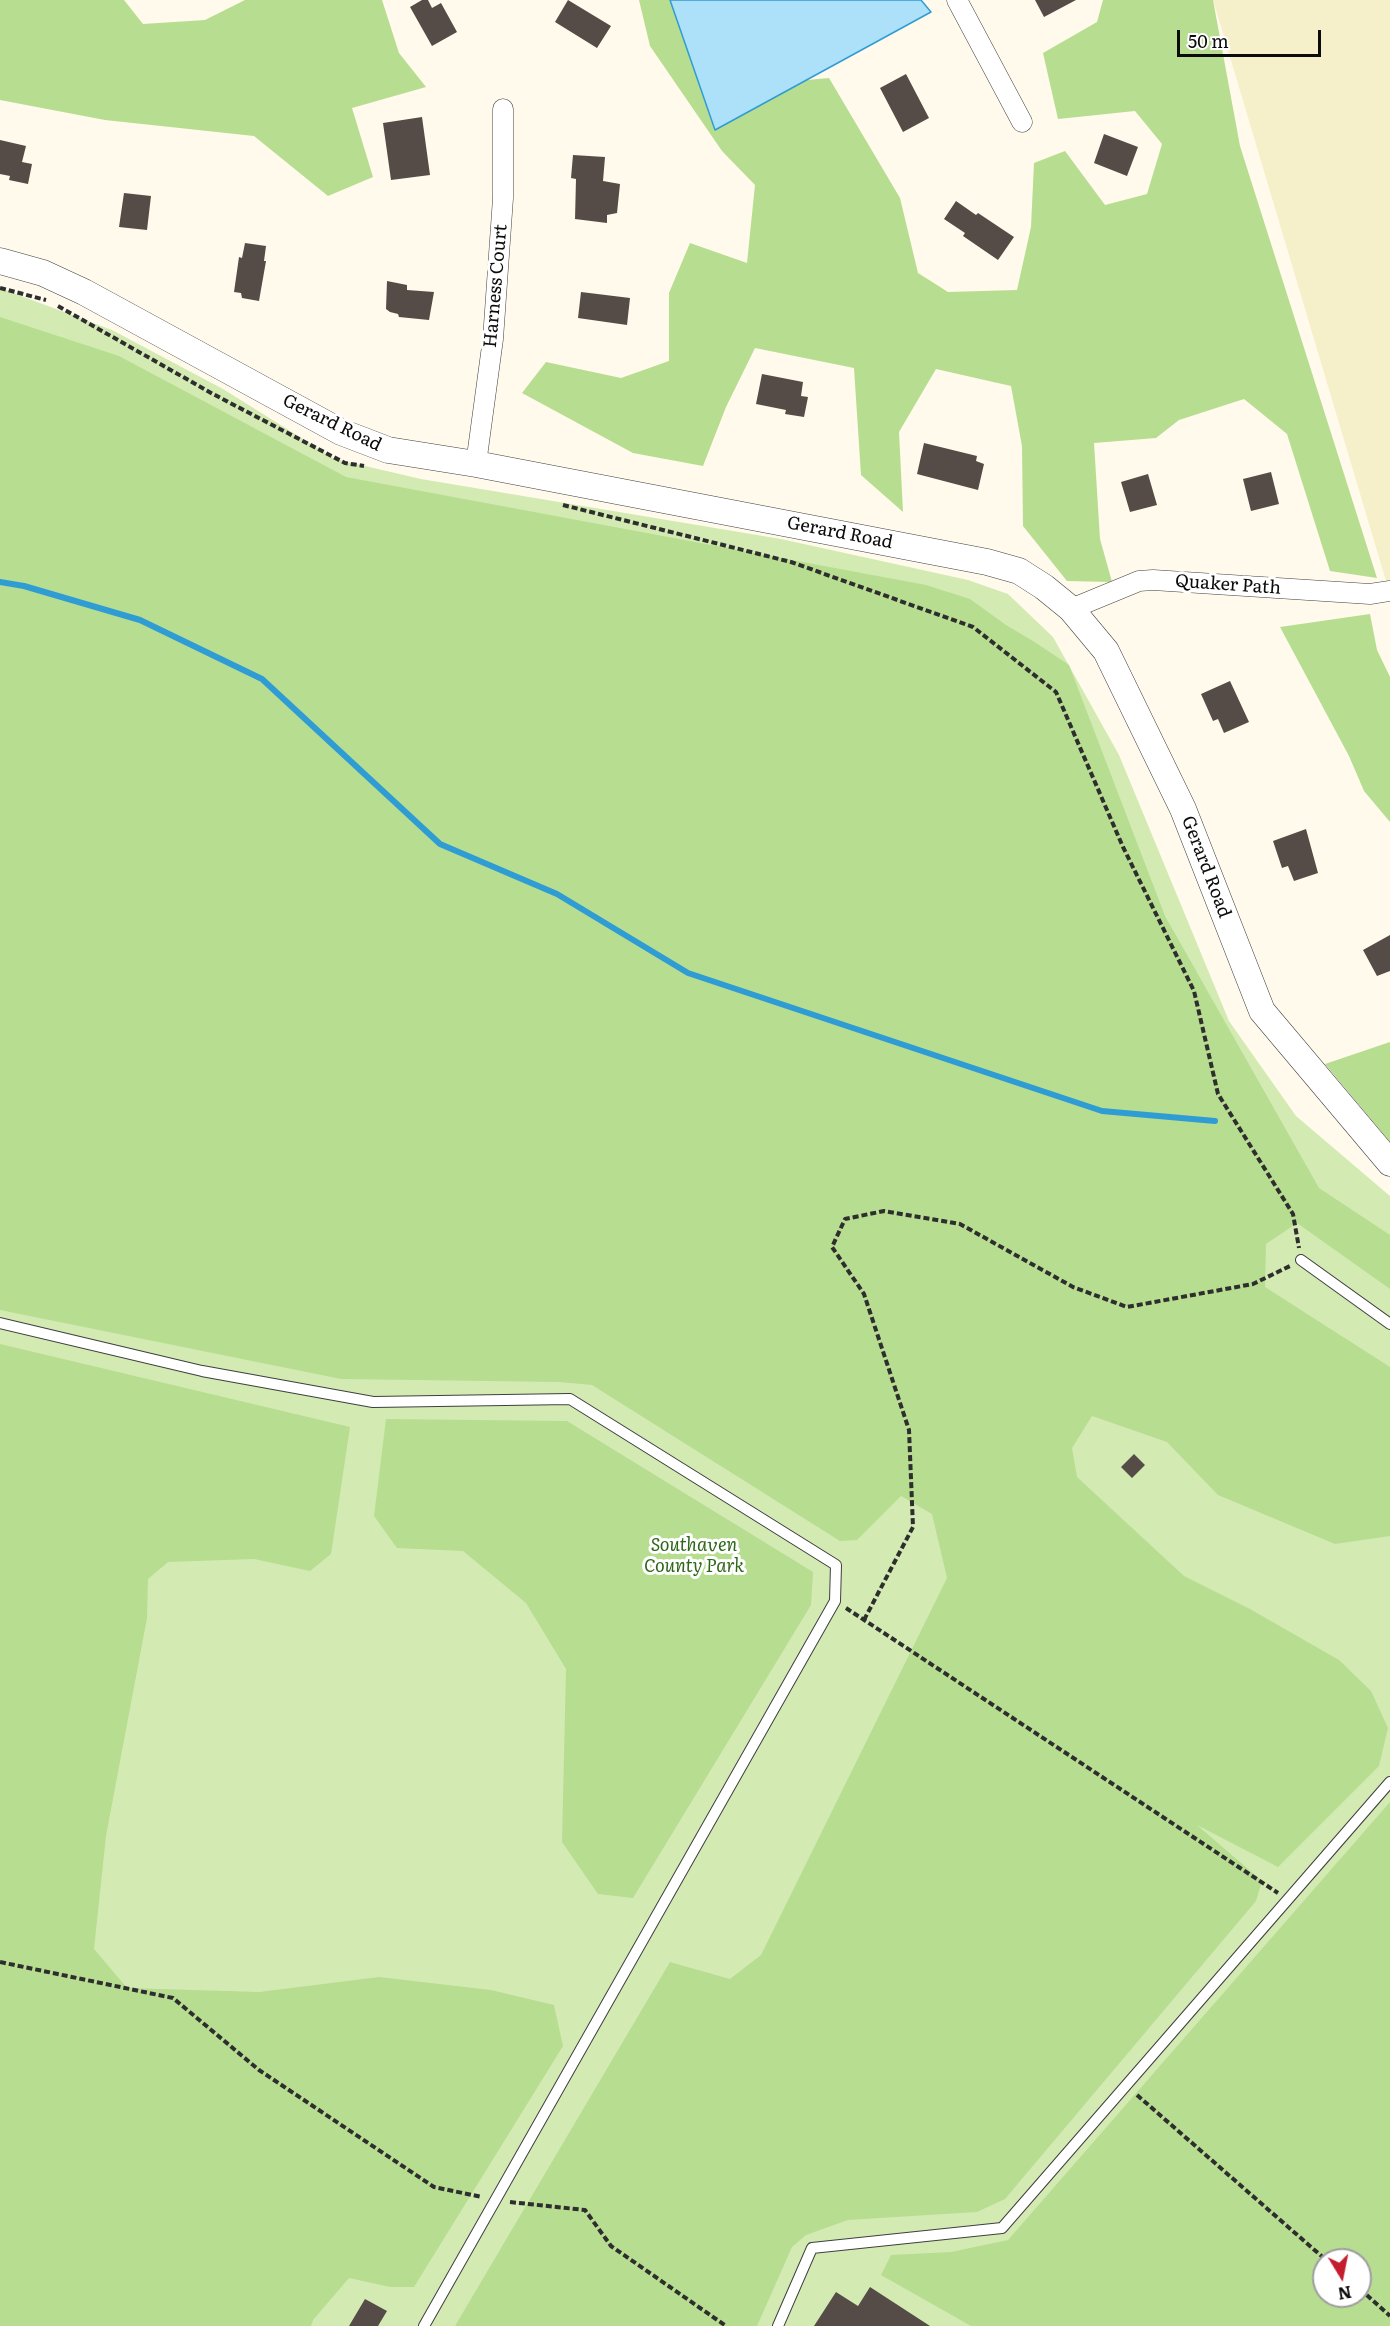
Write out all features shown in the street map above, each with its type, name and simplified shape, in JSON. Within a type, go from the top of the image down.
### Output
[{"type":"street","points":[[957,0],[1022,122]]},
{"type":"street","name":"Harness Court","points":[[476,464],[493,339],[503,198],[503,108]]},
{"type":"street","name":"Gerard Road","points":[[0,261],[43,273],[84,292],[362,442],[388,450],[476,464],[987,562],[1019,572],[1044,587],[1071,609],[1106,651],[1183,809],[1262,1011],[1390,1163]]},
{"type":"street","name":"Quaker Path","points":[[1071,609],[1139,581],[1153,580],[1370,594],[1390,591]]},
{"type":"lane","points":[[1301,1260],[1390,1324]]},
{"type":"lane","points":[[0,1323],[202,1371],[373,1402],[570,1399],[836,1565],[835,1601],[424,2326]]},
{"type":"lane","points":[[778,2326],[812,2248],[1002,2228],[1390,1782]]},
{"type":"path","points":[[0,288],[48,301],[213,394],[345,463],[368,467]]},
{"type":"path","points":[[551,502],[791,562],[973,627],[1056,692],[1123,847],[1194,991],[1218,1094],[1293,1214],[1301,1260],[1253,1284],[1127,1307],[1073,1287],[960,1224],[884,1211],[846,1219],[832,1247],[864,1294],[909,1430],[913,1527],[864,1620]]},
{"type":"path","points":[[835,1601],[1288,1899]]},
{"type":"path","points":[[0,1962],[173,1998],[260,2070],[434,2187],[496,2200],[585,2210],[611,2246],[726,2326]]},
{"type":"path","points":[[1126,2085],[1312,2248]]},
{"type":"path","points":[[1372,2300],[1390,2316]]},
{"type":"shaded area","points":[[1213,0],[1390,0],[1390,581],[1386,581]]},
{"type":"green space","points":[[0,0],[124,0],[143,24],[205,20],[245,0],[382,0],[399,53],[426,87],[352,108],[373,177],[328,196],[254,136],[105,120],[0,100]]},
{"type":"green space","points":[[639,0],[678,0],[786,82],[829,78],[900,198],[918,273],[948,292],[1017,290],[1031,227],[1034,163],[1065,151],[1105,205],[1147,194],[1162,144],[1135,111],[1058,119],[1043,53],[1097,22],[1103,0],[1213,0],[1240,146],[1377,578],[1330,571],[1287,434],[1244,399],[1179,420],[1156,438],[1094,443],[1100,539],[1112,582],[1067,581],[1023,526],[1022,446],[1011,386],[936,369],[899,432],[903,512],[861,475],[854,368],[755,348],[726,407],[703,466],[633,453],[522,393],[546,362],[621,378],[669,361],[669,293],[690,243],[747,263],[755,185],[722,151],[650,46]]},
{"type":"green space","name":"Southaven County Park","points":[[0,288],[112,330],[223,389],[335,459],[421,479],[781,539],[968,580],[1008,594],[1053,637],[1119,755],[1229,1021],[1296,1116],[1390,1196],[1390,2326],[0,2326]]},
{"type":"green space","name":"Southaven County Park","points":[[0,317],[119,356],[346,477],[926,585],[970,599],[1069,665],[1165,916],[1319,1188],[1390,1235],[1390,1289],[1297,1223],[1266,1244],[1265,1287],[1390,1367],[1390,1536],[1335,1544],[1218,1495],[1167,1442],[1092,1416],[1072,1448],[1077,1477],[1184,1576],[1250,1609],[1339,1660],[1371,1691],[1388,1728],[1379,1766],[1278,1867],[1197,1825],[1262,1881],[1256,1901],[1005,2199],[977,2212],[848,2220],[806,2235],[792,2247],[757,2326],[455,2326],[670,1962],[730,1979],[761,1955],[947,1578],[932,1514],[901,1496],[857,1540],[840,1541],[592,1385],[559,1382],[341,1379],[0,1310]]},
{"type":"green space","points":[[1370,614],[1377,650],[1390,677],[1390,822],[1364,791],[1349,756],[1280,627]]},
{"type":"green space","points":[[1390,1042],[1390,1142],[1325,1064]]},
{"type":"green space","points":[[0,1344],[350,1427],[331,1554],[310,1571],[254,1559],[168,1562],[148,1579],[147,1618],[106,1836],[94,1949],[127,1988],[259,1992],[379,1977],[491,1990],[554,2005],[563,2046],[414,2287],[390,2287],[349,2278],[313,2320],[311,2326],[0,2326]]},
{"type":"green space","points":[[386,1419],[567,1421],[813,1572],[811,1605],[633,1898],[598,1894],[562,1842],[566,1669],[526,1603],[463,1551],[397,1548],[374,1516]]},
{"type":"green space","points":[[1390,1802],[1390,2326],[971,2326],[881,2275],[891,2255],[951,2252],[1008,2240]]},
{"type":"water","points":[[670,0],[921,0],[931,12],[715,130]]},
{"type":"building","points":[[422,0],[428,0],[432,8],[441,3],[457,32],[432,46],[410,7]]},
{"type":"building","points":[[568,0],[611,26],[597,48],[555,22]]},
{"type":"building","points":[[1035,0],[1076,0],[1044,17]]},
{"type":"building","points":[[906,74],[929,118],[903,132],[880,88]]},
{"type":"building","points":[[422,117],[430,175],[391,180],[383,123]]},
{"type":"building","points":[[1104,134],[1138,147],[1127,176],[1094,163]]},
{"type":"building","points":[[0,140],[26,146],[22,162],[32,164],[28,184],[9,180],[10,176],[0,174]]},
{"type":"building","points":[[573,155],[605,157],[603,181],[620,184],[617,213],[607,215],[607,223],[575,219],[576,179],[571,178]]},
{"type":"building","points":[[124,193],[151,196],[147,230],[119,227]]},
{"type":"building","points":[[956,201],[1014,237],[998,260],[963,236],[965,233],[944,219]]},
{"type":"building","points":[[245,243],[266,246],[264,261],[266,261],[259,301],[242,298],[241,293],[234,292],[239,257],[242,258]]},
{"type":"building","points":[[387,281],[407,285],[407,290],[434,292],[429,320],[399,317],[398,314],[386,309]]},
{"type":"building","points":[[581,292],[630,298],[627,325],[578,318]]},
{"type":"building","points":[[762,374],[803,382],[801,396],[808,397],[804,417],[785,414],[786,410],[756,404]]},
{"type":"building","points":[[924,443],[977,456],[976,461],[984,464],[978,490],[917,474]]},
{"type":"building","points":[[1271,472],[1279,504],[1251,511],[1243,479]]},
{"type":"building","points":[[1148,474],[1157,505],[1130,512],[1121,482]]},
{"type":"building","points":[[1230,681],[1249,722],[1224,733],[1218,719],[1213,721],[1201,694]]},
{"type":"building","points":[[1306,829],[1318,873],[1294,881],[1288,866],[1282,868],[1273,841]]},
{"type":"building","points":[[1390,935],[1390,971],[1377,976],[1363,950]]},
{"type":"building","points":[[1134,1454],[1145,1465],[1132,1478],[1121,1467]]},
{"type":"building","points":[[870,2287],[930,2326],[814,2326],[836,2292],[858,2306]]},
{"type":"building","points":[[365,2299],[387,2311],[378,2326],[349,2326]]},
{"type":"waterway","points":[[0,582],[24,586],[140,620],[262,679],[440,844],[557,894],[688,973],[1102,1111],[1215,1121]]}]
